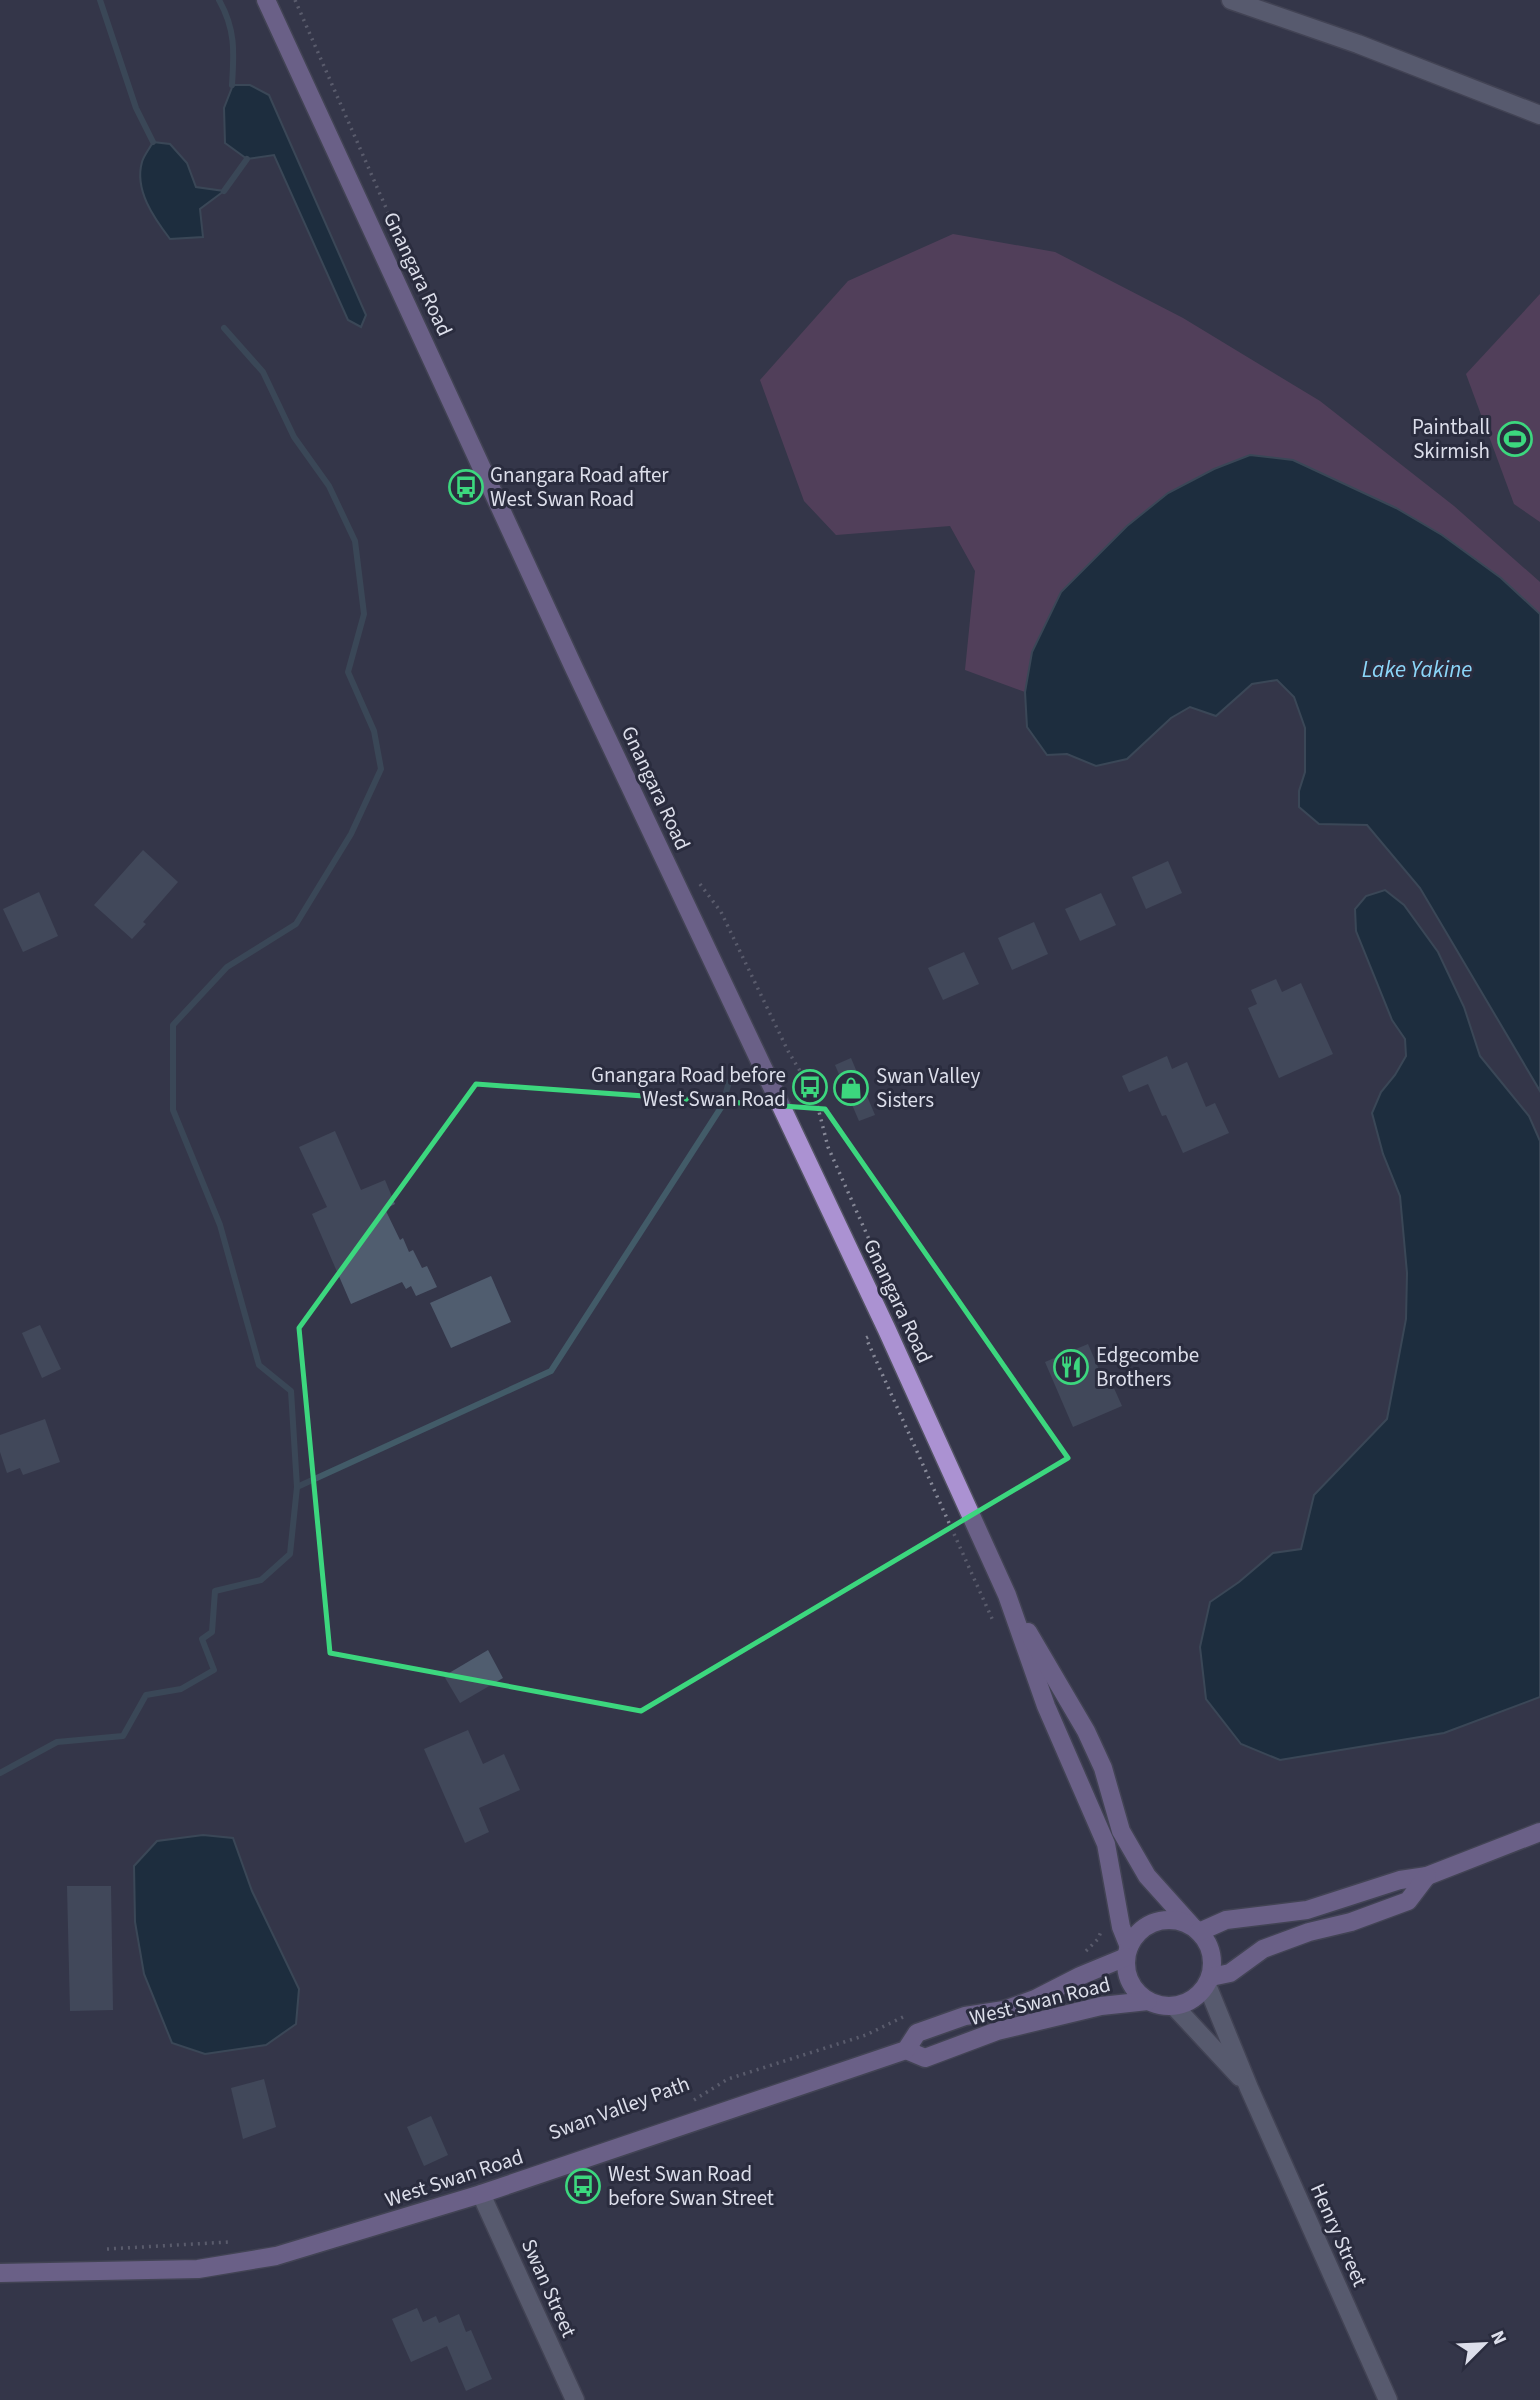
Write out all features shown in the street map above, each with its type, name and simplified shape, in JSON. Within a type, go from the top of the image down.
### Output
[{"type":"main road","name":"Gnangara Road","points":[[266,0],[574,668],[887,1329],[1007,1595],[1046,1706],[1106,1844],[1128,1952]]},
{"type":"main road","name":"Gnangara Road","points":[[1007,1595],[1086,1731],[1102,1768],[1121,1831],[1147,1876],[1195,1928]]},
{"type":"main road","points":[[1195,1928],[1226,1920],[1307,1910],[1400,1880],[1427,1876],[1540,1832]]},
{"type":"main road","points":[[1209,1981],[1230,1973],[1263,1949],[1408,1901],[1427,1876]]},
{"type":"main road","points":[[1162,1920],[1177,1920],[1195,1928],[1207,1941],[1213,1965],[1209,1981],[1198,1996],[1187,2003],[1160,2006],[1148,2001],[1130,1982],[1126,1970],[1128,1952],[1137,1934],[1148,1925],[1162,1920]]},
{"type":"main road","name":"West Swan Road","points":[[0,2273],[198,2269],[263,2259],[481,2194],[906,2050],[917,2032],[965,2016],[1004,2010],[1035,1999],[1128,1952]]},
{"type":"main road","name":"West Swan Road","points":[[906,2050],[925,2058],[997,2031],[1101,2006],[1148,2001]]},
{"type":"street","points":[[1231,0],[1358,44],[1540,115]]},
{"type":"street","name":"Henry Street","points":[[1209,1981],[1249,2088],[1388,2400]]},
{"type":"street","name":"Henry Street","points":[[1174,2006],[1249,2088]]},
{"type":"street","name":"Swan Street","points":[[481,2194],[575,2400]]},
{"type":"path","points":[[1084,1954],[1097,1939],[1105,1922]]},
{"type":"path","name":"Swan Valley Path","points":[[687,2103],[728,2079],[866,2035],[911,2014]]},
{"type":"path","points":[[98,2250],[234,2242]]},
{"type":"highlighted area","points":[[476,1084],[825,1109],[1068,1458],[641,1711],[330,1653],[299,1328]]},
{"type":"shaded area","points":[[953,234],[1055,252],[1183,318],[1320,401],[1454,506],[1540,582],[1540,614],[1501,578],[1442,535],[1396,508],[1293,460],[1250,455],[1214,469],[1168,493],[1032,652],[1025,692],[965,670],[975,571],[950,526],[836,535],[804,501],[760,380],[848,281]]},
{"type":"shaded area","name":"Paintball Skirmish","points":[[1540,294],[1540,522],[1514,504],[1466,374]]},
{"type":"water","points":[[233,85],[250,85],[269,95],[366,315],[361,327],[348,320],[274,155],[247,159],[225,143],[224,108]]},
{"type":"water","points":[[153,142],[170,144],[187,163],[196,187],[224,191],[200,209],[203,237],[170,239],[152,213],[143,193],[140,172],[143,159]]},
{"type":"water","name":"Lake Yakine","points":[[1250,455],[1293,460],[1396,508],[1442,535],[1501,578],[1540,614],[1540,1091],[1420,888],[1367,825],[1319,824],[1299,807],[1299,791],[1305,772],[1305,728],[1294,697],[1277,680],[1252,684],[1216,716],[1190,707],[1171,718],[1127,759],[1096,766],[1067,754],[1047,755],[1027,727],[1025,692],[1032,652],[1061,592],[1127,526],[1168,493],[1214,469]]},
{"type":"water","points":[[1385,890],[1404,905],[1438,952],[1464,1007],[1480,1056],[1529,1116],[1540,1141],[1540,1697],[1444,1733],[1280,1760],[1241,1744],[1206,1699],[1200,1647],[1210,1602],[1273,1553],[1301,1549],[1314,1495],[1387,1419],[1406,1319],[1407,1273],[1400,1196],[1383,1154],[1372,1113],[1381,1092],[1406,1056],[1405,1039],[1392,1020],[1356,931],[1355,909],[1366,896]]},
{"type":"water","points":[[203,1835],[233,1838],[252,1891],[299,1989],[296,2024],[266,2045],[205,2054],[172,2043],[144,1974],[135,1922],[134,1866],[157,1841]]},
{"type":"building","points":[[143,850],[178,882],[143,922],[146,924],[132,939],[94,905]]},
{"type":"building","points":[[1168,861],[1182,893],[1146,909],[1132,877]]},
{"type":"building","points":[[39,892],[58,936],[23,952],[3,909]]},
{"type":"building","points":[[1101,893],[1116,925],[1080,941],[1065,909]]},
{"type":"building","points":[[1034,922],[1048,954],[1012,970],[998,938]]},
{"type":"building","points":[[964,952],[979,984],[943,1000],[928,968]]},
{"type":"building","points":[[1276,979],[1282,992],[1301,983],[1333,1054],[1279,1078],[1248,1008],[1257,1004],[1251,990]]},
{"type":"building","points":[[1167,1056],[1172,1069],[1187,1062],[1206,1107],[1215,1103],[1229,1133],[1183,1153],[1148,1084],[1129,1092],[1122,1076]]},
{"type":"building","points":[[851,1058],[875,1115],[859,1121],[835,1065]]},
{"type":"building","points":[[335,1131],[361,1190],[385,1180],[395,1204],[385,1209],[400,1240],[403,1238],[409,1252],[413,1250],[422,1268],[427,1266],[437,1287],[416,1296],[411,1286],[406,1289],[402,1282],[351,1304],[312,1214],[327,1207],[299,1147]]},
{"type":"building","points":[[491,1276],[511,1322],[451,1348],[430,1303]]},
{"type":"building","points":[[40,1325],[61,1369],[42,1378],[22,1333]]},
{"type":"building","points":[[1088,1344],[1107,1388],[1113,1386],[1122,1406],[1073,1427],[1045,1362]]},
{"type":"building","points":[[45,1419],[60,1462],[23,1475],[20,1468],[7,1473],[0,1452],[0,1435]]},
{"type":"building","points":[[488,1650],[503,1678],[460,1703],[444,1676]]},
{"type":"building","points":[[468,1730],[483,1764],[504,1754],[520,1790],[479,1808],[489,1832],[465,1843],[424,1749]]},
{"type":"building","points":[[67,1886],[111,1886],[113,2010],[70,2011]]},
{"type":"building","points":[[264,2079],[276,2127],[243,2139],[231,2088]]},
{"type":"building","points":[[431,2116],[448,2155],[424,2166],[407,2127]]},
{"type":"building","points":[[417,2308],[423,2322],[436,2316],[439,2323],[459,2314],[466,2332],[471,2330],[492,2379],[466,2391],[447,2346],[411,2362],[392,2319]]},
{"type":"waterway","points":[[100,0],[136,108],[153,142]]},
{"type":"waterway","points":[[219,0],[231,32],[232,85]]},
{"type":"waterway","points":[[224,191],[247,159]]},
{"type":"waterway","points":[[0,1773],[57,1742],[123,1736],[146,1695],[181,1689],[214,1670],[202,1639],[212,1632],[215,1591],[261,1580],[290,1554],[297,1487],[291,1391],[259,1365],[220,1225],[173,1110],[173,1025],[227,967],[296,924],[351,834],[381,769],[374,731],[348,672],[364,614],[355,541],[329,486],[294,437],[263,372],[224,328]]},
{"type":"waterway","points":[[297,1487],[551,1371],[722,1106],[729,1082]]},
{"type":"place","name":"Paintball Skirmish","points":[[1515,439]]},
{"type":"place","name":"Gnangara Road after West Swan Road","points":[[466,487]]},
{"type":"place","name":"Gnangara Road before West Swan Road","points":[[810,1087]]},
{"type":"place","name":"Swan Valley Sisters","points":[[851,1088]]},
{"type":"place","name":"Edgecombe Brothers","points":[[1071,1367]]},
{"type":"place","name":"West Swan Road before Swan Street","points":[[583,2186]]}]
